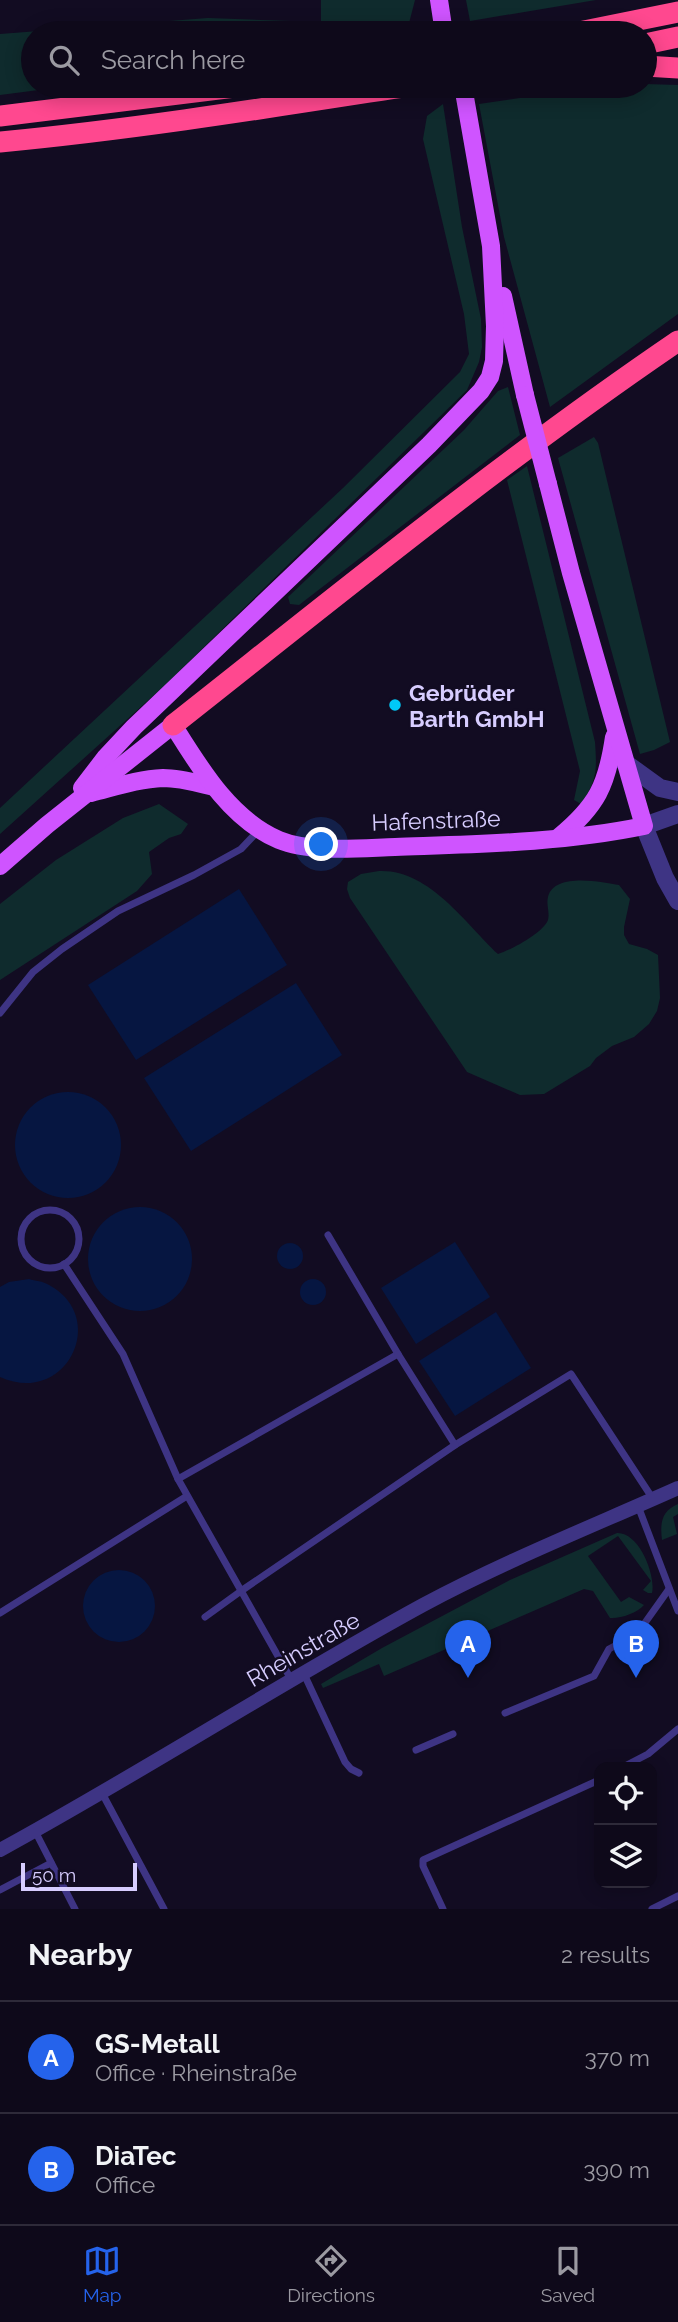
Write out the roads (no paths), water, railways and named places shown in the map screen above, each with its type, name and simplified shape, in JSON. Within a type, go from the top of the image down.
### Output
[{"type":"highway","points":[[633,21],[671,0]]},
{"type":"highway","points":[[633,21],[678,12]]},
{"type":"highway","points":[[657,41],[678,37]]},
{"type":"highway","points":[[657,67],[678,68]]},
{"type":"highway","points":[[0,116],[146,98]]},
{"type":"highway","points":[[0,142],[92,133],[330,98]]},
{"type":"highway","points":[[173,725],[517,456],[678,341]]},
{"type":"main road","points":[[444,1],[444,21]]},
{"type":"main road","points":[[444,1],[450,21]]},
{"type":"main road","points":[[456,98],[525,395],[643,826]]},
{"type":"main road","points":[[463,98],[464,124]]},
{"type":"main road","points":[[65,810],[105,758],[134,727],[429,445],[481,391],[490,377],[494,360],[496,302],[491,246]]},
{"type":"main road","points":[[0,866],[65,810],[173,725]]},
{"type":"main road","name":"Hafenstraße","points":[[173,725],[214,787],[239,813],[260,830],[280,841],[295,845],[345,848],[489,844],[643,826]]},
{"type":"main road","points":[[559,837],[580,820],[598,797],[606,779],[615,729]]},
{"type":"main road","points":[[84,795],[138,781],[163,778],[214,787]]},
{"type":"street","points":[[624,762],[660,788],[678,792]]},
{"type":"street","points":[[678,814],[643,826],[678,901]]},
{"type":"street","name":"Rheinstraße","points":[[0,1850],[435,1600],[501,1567],[678,1488]]},
{"type":"lane","points":[[0,1013],[33,972],[62,949],[118,911],[242,849],[260,830]]},
{"type":"lane","points":[[43,1210],[62,1211],[75,1224],[79,1242],[72,1258],[64,1264],[56,1268],[37,1266],[24,1253],[20,1236],[22,1226],[35,1213],[43,1210]]},
{"type":"lane","points":[[328,1235],[455,1445]]},
{"type":"lane","points":[[64,1264],[123,1354],[178,1479],[241,1591],[298,1677],[345,1762],[359,1773]]},
{"type":"lane","points":[[178,1479],[398,1353]]},
{"type":"lane","points":[[205,1617],[455,1445],[571,1374],[653,1499]]},
{"type":"lane","points":[[0,1613],[187,1496]]},
{"type":"lane","points":[[638,1506],[678,1611]]},
{"type":"lane","points":[[505,1713],[594,1676],[608,1649],[637,1634],[669,1589]]},
{"type":"lane","points":[[633,1762],[648,1754],[678,1729]]},
{"type":"lane","points":[[416,1749],[453,1734]]},
{"type":"lane","points":[[443,1909],[423,1866],[423,1860],[594,1782]]},
{"type":"lane","points":[[102,1793],[164,1909]]},
{"type":"lane","points":[[35,1831],[75,1909]]},
{"type":"lane","points":[[0,1890],[51,1863]]},
{"type":"lane","points":[[652,1909],[678,1896]]},
{"type":"water","points":[[239,889],[287,965],[136,1060],[88,985]]},
{"type":"water","points":[[296,983],[342,1055],[191,1151],[144,1078]]},
{"type":"water","points":[[68,1092],[88,1096],[105,1108],[117,1125],[121,1145],[117,1165],[105,1182],[88,1194],[68,1198],[48,1194],[31,1182],[19,1165],[15,1145],[19,1125],[31,1108],[48,1096]]},
{"type":"water","points":[[140,1207],[160,1211],[183,1230],[188,1239],[192,1259],[188,1279],[169,1302],[160,1307],[140,1311],[120,1307],[97,1288],[92,1279],[88,1259],[92,1239],[111,1216],[120,1211]]},
{"type":"water","points":[[455,1242],[490,1297],[416,1344],[381,1288]]},
{"type":"water","points":[[290,1243],[299,1247],[303,1256],[299,1265],[290,1269],[281,1265],[277,1256],[281,1247]]},
{"type":"water","points":[[29,1279],[47,1284],[67,1300],[76,1318],[78,1337],[72,1355],[61,1370],[44,1380],[24,1383],[0,1377],[0,1287],[9,1282]]},
{"type":"water","points":[[313,1279],[322,1283],[326,1292],[322,1301],[313,1305],[304,1301],[300,1292],[304,1283]]},
{"type":"water","points":[[496,1312],[531,1368],[455,1416],[419,1361]]},
{"type":"water","points":[[119,1570],[139,1576],[149,1586],[155,1606],[149,1626],[139,1636],[119,1642],[99,1636],[89,1626],[83,1606],[89,1586],[99,1576]]},
{"type":"place","name":"Gebrüder Barth GmbH","points":[[395,705]]},
{"type":"place","name":"GS-Metall","points":[[468,1678]]},
{"type":"place","name":"DiaTec","points":[[636,1678]]}]
